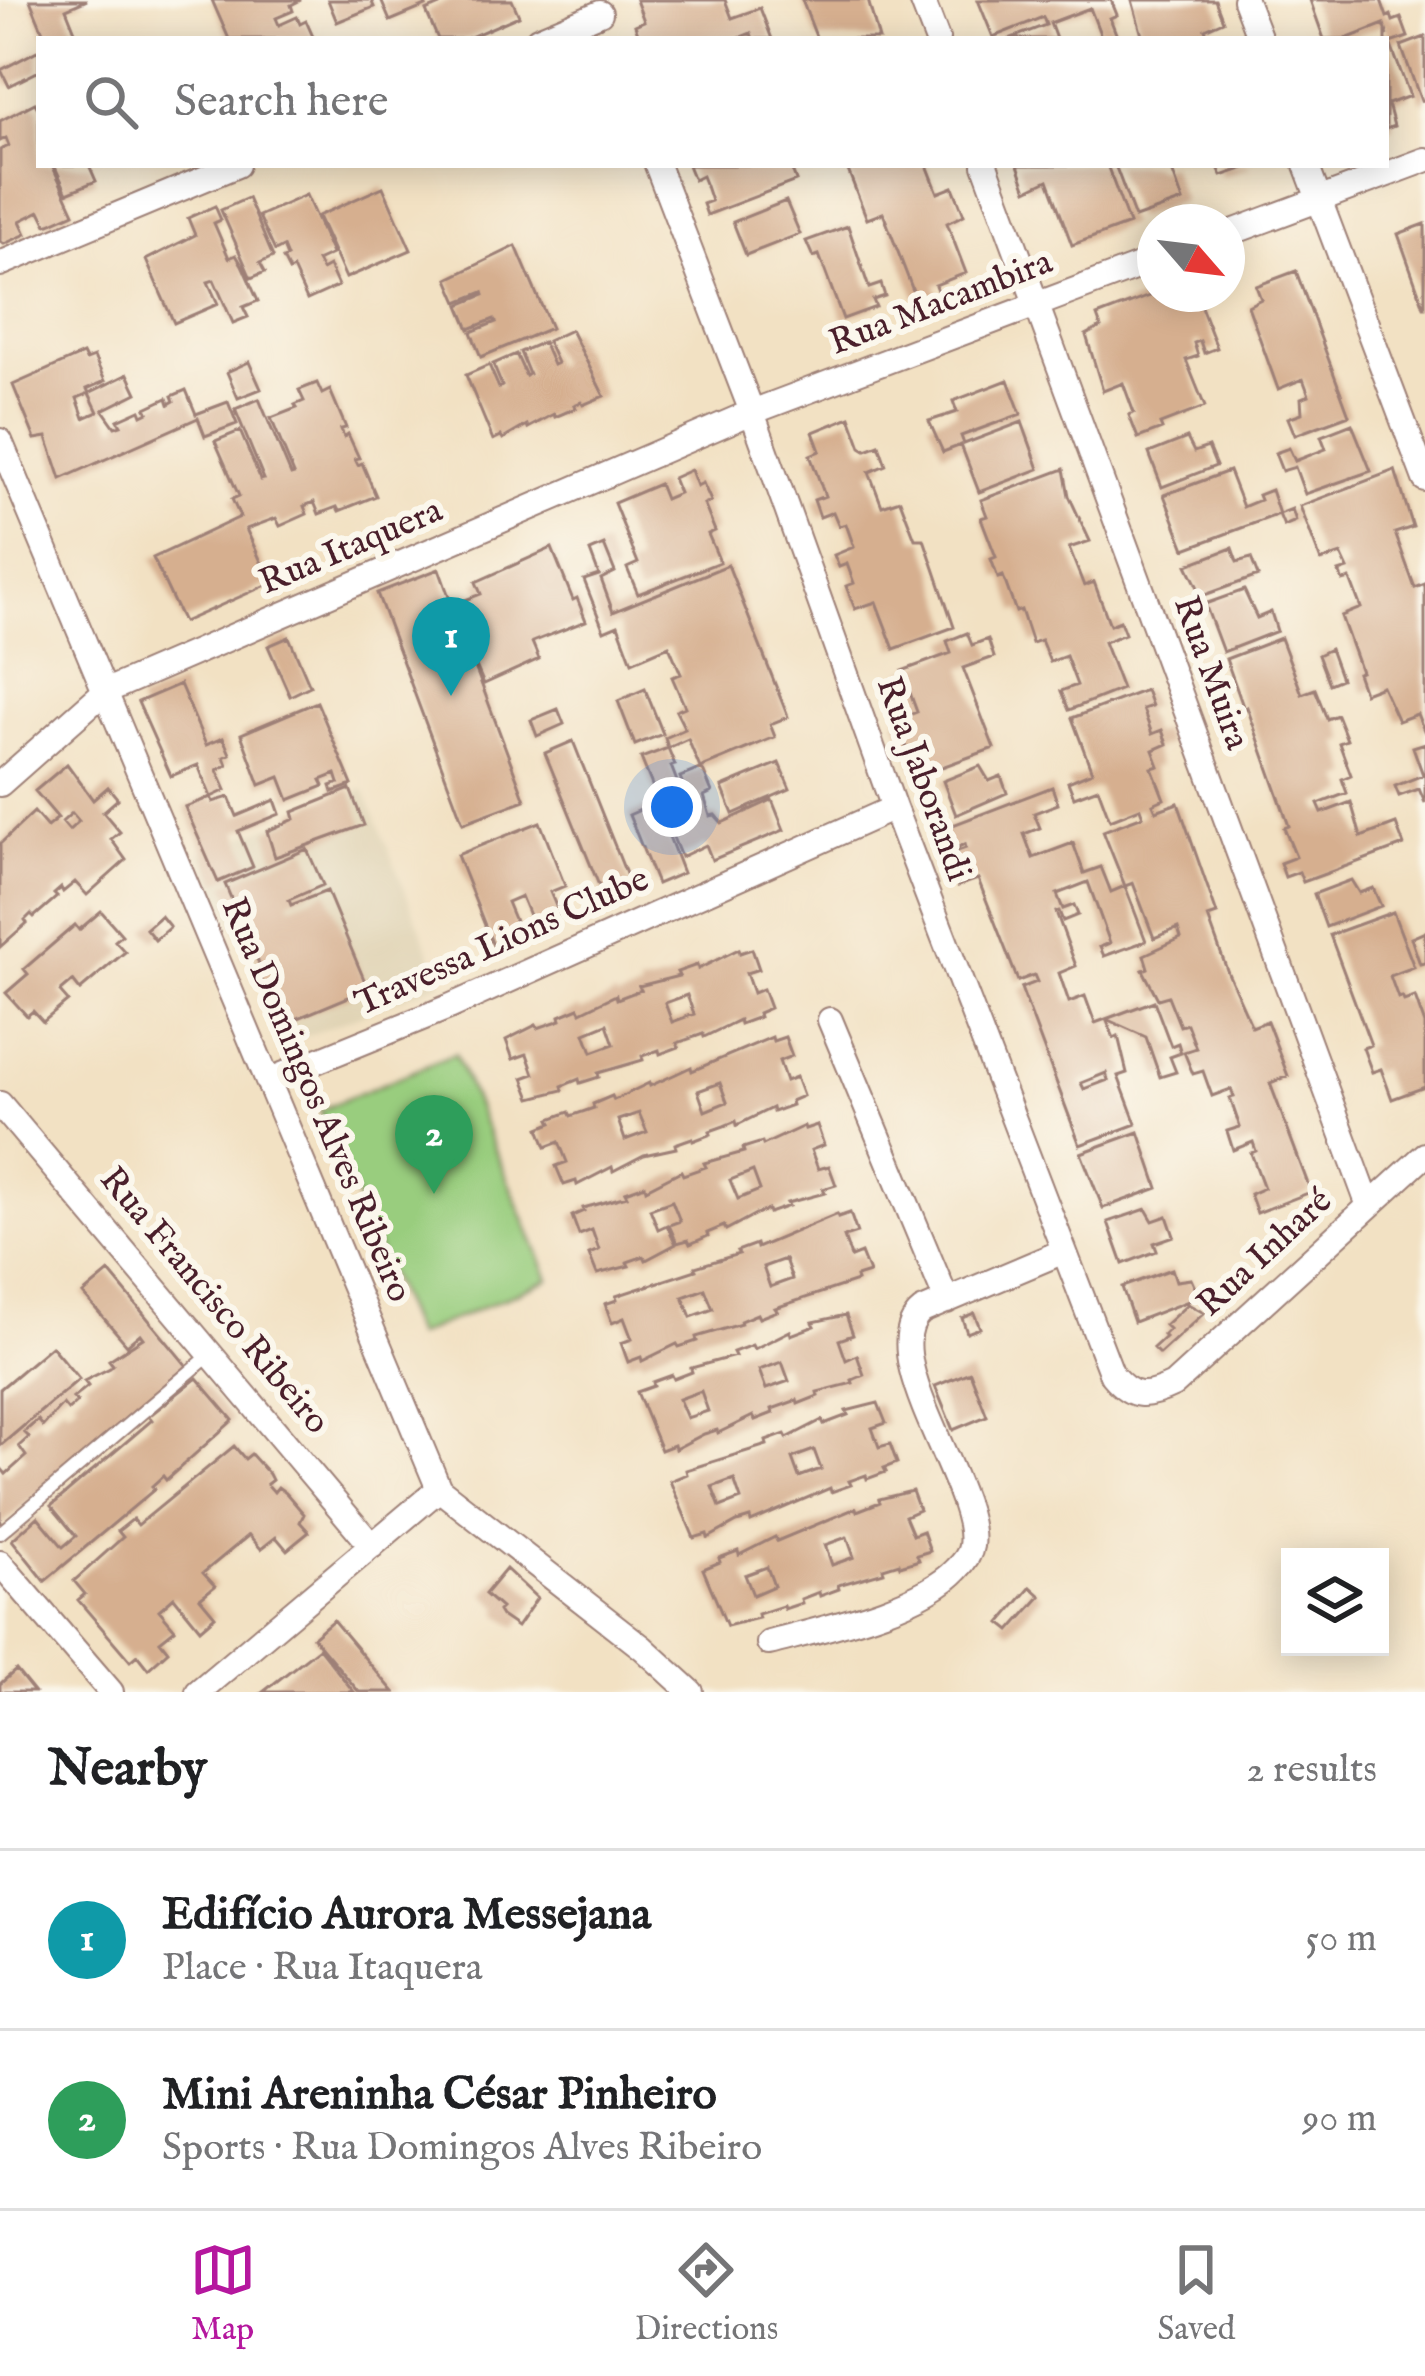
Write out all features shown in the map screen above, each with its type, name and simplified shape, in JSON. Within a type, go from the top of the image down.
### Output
[{"type":"street","points":[[922,0],[936,36]]},
{"type":"street","points":[[1246,0],[1259,36]]},
{"type":"street","points":[[543,36],[597,6],[609,36]]},
{"type":"street","points":[[1245,228],[1425,160]]},
{"type":"street","points":[[0,264],[230,168]]},
{"type":"street","name":"Rua Jaborandi","points":[[658,168],[752,412],[894,808],[1112,1375],[1132,1394],[1148,1397]]},
{"type":"street","name":"Rua Muira","points":[[986,168],[1369,1206]]},
{"type":"street","points":[[1307,168],[1425,478]]},
{"type":"street","name":"Rua Macambira","points":[[752,412],[1137,267]]},
{"type":"street","name":"Rua Itaquera","points":[[0,784],[104,692],[752,412]]},
{"type":"street","name":"Rua Domingos Alves Ribeiro","points":[[0,441],[439,1489],[643,1648],[691,1692]]},
{"type":"street","name":"Travessa Lions Clube","points":[[269,1080],[449,1007],[894,808]]},
{"type":"street","points":[[830,1020],[947,1301]]},
{"type":"street","name":"Rua Francisco Ribeiro","points":[[0,1106],[372,1546]]},
{"type":"street","name":"Rua Inharé","points":[[1148,1397],[1173,1385],[1425,1155]]},
{"type":"street","points":[[769,1643],[857,1619],[940,1585],[968,1555],[971,1528],[914,1375],[907,1341],[914,1317],[1064,1251]]},
{"type":"street","points":[[198,1692],[439,1489]]},
{"type":"street","points":[[0,1563],[111,1692]]},
{"type":"lane","points":[[0,1533],[212,1353]]},
{"type":"shaded area","points":[[364,789],[442,982],[290,1043],[200,853]]},
{"type":"green space","points":[[455,1054],[549,1279],[415,1336],[320,1110]]},
{"type":"building","points":[[30,0],[87,0],[66,9],[77,36],[45,36]]},
{"type":"building","points":[[212,0],[301,0],[291,5],[293,11],[276,18],[279,25],[297,17],[300,24],[306,21],[313,36],[228,36]]},
{"type":"building","points":[[328,0],[371,0],[374,7],[337,22]]},
{"type":"building","points":[[381,0],[423,0],[426,6],[390,21]]},
{"type":"building","points":[[451,0],[512,0],[519,16],[473,36],[437,36],[426,11]]},
{"type":"building","points":[[636,0],[725,0],[732,18],[760,8],[771,36],[639,36],[635,25],[644,21]]},
{"type":"building","points":[[802,0],[868,0],[878,36],[816,36]]},
{"type":"building","points":[[978,0],[1111,0],[1117,15],[1110,18],[1117,36],[1101,36],[1090,8],[1050,23],[1055,36],[1017,36],[1046,25],[1043,17],[993,36]]},
{"type":"building","points":[[1132,0],[1215,0],[1223,21],[1205,29],[1208,36],[1142,36]]},
{"type":"building","points":[[1310,0],[1381,0],[1387,17],[1401,18],[1408,37],[1390,43],[1410,96],[1389,104],[1389,36],[1384,24],[1354,36],[1323,36]]},
{"type":"building","points":[[1425,37],[1425,99],[1421,101],[1401,46]]},
{"type":"building","points":[[36,52],[36,72],[9,86],[1,70]]},
{"type":"building","points":[[35,103],[36,168],[53,168],[74,213],[47,225],[40,211],[20,221],[26,234],[4,244],[0,241],[0,150],[9,146],[6,138],[0,141],[0,121]]},
{"type":"building","points":[[55,168],[90,168],[96,181],[67,193]]},
{"type":"building","points":[[689,168],[791,168],[796,181],[707,215],[703,204],[711,201],[706,186],[702,176],[694,180]]},
{"type":"building","points":[[847,168],[928,168],[938,193],[953,187],[964,215],[947,223],[966,273],[935,285],[943,306],[922,314],[883,213],[867,219]]},
{"type":"building","points":[[1019,168],[1108,168],[1129,224],[1072,245],[1048,180],[1027,190]]},
{"type":"building","points":[[1116,168],[1171,168],[1183,201],[1137,204],[1137,217]]},
{"type":"building","points":[[1218,168],[1245,168],[1222,176]]},
{"type":"building","points":[[383,187],[411,250],[346,278],[318,216]]},
{"type":"building","points":[[306,195],[332,254],[317,261],[322,270],[329,266],[338,286],[307,300],[283,259],[287,257],[283,247],[275,251],[259,216]]},
{"type":"building","points":[[248,198],[273,257],[260,263],[265,272],[251,278],[221,210]]},
{"type":"building","points":[[786,201],[800,234],[746,255],[733,222]]},
{"type":"building","points":[[215,206],[221,220],[214,223],[229,258],[236,255],[258,301],[243,307],[248,317],[233,323],[214,280],[208,282],[218,304],[174,323],[146,260],[195,235],[188,218]]},
{"type":"building","points":[[1425,224],[1425,307],[1424,307],[1398,234]]},
{"type":"building","points":[[848,226],[869,288],[881,284],[885,296],[873,300],[876,307],[843,319],[819,255],[813,257],[806,241]]},
{"type":"building","points":[[516,246],[551,328],[481,357],[471,332],[496,322],[469,329],[459,305],[483,292],[458,302],[448,279]]},
{"type":"building","points":[[1296,271],[1349,415],[1295,435],[1288,418],[1302,413],[1301,398],[1309,395],[1303,379],[1278,389],[1248,306],[1261,299],[1256,286]]},
{"type":"building","points":[[1137,301],[1137,312],[1203,312],[1217,348],[1204,353],[1200,341],[1194,343],[1198,356],[1186,360],[1205,407],[1138,438],[1123,383],[1103,391],[1086,335],[1101,327],[1097,316]]},
{"type":"building","points":[[571,330],[604,396],[493,440],[466,375],[489,365],[499,388],[493,364],[516,354],[526,376],[520,352],[543,342],[553,365],[557,363],[547,341]]},
{"type":"building","points":[[83,354],[86,360],[94,357],[105,381],[87,389],[89,393],[128,374],[137,393],[103,410],[115,427],[121,425],[118,420],[140,410],[142,415],[167,398],[169,404],[174,401],[172,396],[186,390],[196,414],[228,402],[237,424],[205,436],[198,418],[61,479],[47,437],[35,439],[13,385]],"holes":[[[89,393],[98,412],[84,418],[77,398]]]},
{"type":"building","points":[[249,362],[261,389],[238,398],[227,372]]},
{"type":"building","points":[[1008,380],[1021,414],[961,436],[964,444],[1022,422],[1039,469],[979,492],[961,445],[943,452],[929,421],[957,412],[953,401]]},
{"type":"building","points":[[317,383],[322,394],[330,390],[346,428],[341,429],[344,437],[348,434],[359,458],[355,459],[358,465],[362,463],[376,496],[319,514],[314,502],[304,506],[307,514],[280,526],[276,518],[246,529],[271,583],[183,622],[153,558],[240,517],[232,499],[239,496],[215,441],[240,431],[264,479],[235,409],[259,399],[294,474],[271,418],[297,408],[304,401],[299,390]]},
{"type":"building","points":[[850,417],[861,447],[879,445],[886,465],[869,472],[882,506],[900,500],[915,539],[924,539],[954,627],[894,649],[876,602],[855,609],[846,586],[854,583],[847,564],[839,567],[834,555],[854,547],[846,524],[839,526],[833,512],[820,517],[814,500],[825,496],[810,455],[820,451],[813,432]]},
{"type":"building","points":[[1352,424],[1371,471],[1305,494],[1295,467],[1282,471],[1275,453],[1289,448],[1295,461],[1326,449],[1321,436]]},
{"type":"building","points":[[1187,438],[1194,452],[1208,447],[1216,466],[1162,487],[1149,453]]},
{"type":"building","points":[[1064,469],[1069,496],[1090,541],[1069,548],[1084,586],[1094,582],[1110,625],[1120,621],[1125,634],[1104,642],[1122,689],[1069,710],[1061,691],[1077,685],[1066,656],[1050,662],[1041,640],[1032,643],[1021,610],[1016,612],[1003,576],[998,578],[991,559],[996,557],[981,518],[987,516],[981,500]]},
{"type":"building","points":[[691,470],[697,486],[703,483],[711,501],[704,504],[715,531],[708,534],[720,562],[638,594],[627,568],[638,563],[614,503],[659,484],[665,499],[679,493],[673,478]]},
{"type":"building","points":[[1395,470],[1413,527],[1395,533],[1415,588],[1425,584],[1425,733],[1417,714],[1398,721],[1382,686],[1364,693],[1341,616],[1361,608],[1350,579],[1343,581],[1339,572],[1348,569],[1341,554],[1321,561],[1300,506]]},
{"type":"building","points":[[1229,471],[1243,507],[1271,490],[1279,514],[1185,549],[1164,495]]},
{"type":"building","points":[[1292,509],[1296,521],[1284,526],[1279,514]]},
{"type":"building","points":[[604,545],[615,572],[601,579],[613,612],[728,565],[788,717],[770,724],[775,737],[700,768],[688,739],[668,748],[665,738],[685,729],[676,711],[685,707],[672,677],[681,674],[669,646],[632,662],[618,625],[604,631],[584,580],[599,575],[590,551]]},
{"type":"building","points":[[552,548],[586,621],[532,642],[539,659],[484,684],[466,643],[525,800],[463,823],[377,593],[439,569],[452,605],[481,594],[476,582]]},
{"type":"building","points":[[1232,548],[1237,562],[1251,558],[1258,576],[1202,596],[1187,565]]},
{"type":"building","points":[[1244,590],[1257,618],[1271,612],[1277,631],[1223,652],[1205,604]]},
{"type":"building","points":[[967,633],[972,645],[988,639],[994,657],[963,668],[994,748],[917,776],[896,720],[917,712],[902,671],[951,653],[947,641]]},
{"type":"building","points":[[289,637],[310,686],[290,696],[268,646]]},
{"type":"building","points":[[1281,638],[1302,694],[1315,689],[1327,719],[1337,715],[1347,740],[1339,743],[1351,775],[1342,779],[1347,793],[1318,804],[1322,813],[1351,802],[1361,837],[1396,824],[1404,845],[1303,882],[1299,872],[1285,877],[1280,863],[1296,857],[1284,828],[1289,826],[1226,659]]},
{"type":"building","points":[[1330,649],[1341,679],[1329,684],[1318,655]]},
{"type":"building","points":[[180,684],[206,745],[223,738],[230,754],[224,757],[227,765],[217,770],[226,790],[211,797],[198,765],[171,776],[138,702]]},
{"type":"building","points":[[645,689],[663,734],[635,745],[618,701]]},
{"type":"building","points":[[1146,690],[1152,706],[1143,709],[1152,734],[1162,730],[1167,744],[1153,750],[1159,766],[1152,768],[1164,799],[1153,804],[1156,811],[1178,803],[1217,914],[1208,917],[1228,973],[1252,1027],[1267,1021],[1288,1076],[1270,1083],[1311,1192],[1257,1213],[1250,1194],[1264,1188],[1251,1153],[1256,1151],[1253,1142],[1233,1150],[1227,1131],[1240,1127],[1231,1089],[1212,1096],[1203,1071],[1193,1074],[1184,1052],[1196,1048],[1187,1024],[1180,1026],[1168,996],[1158,999],[1143,970],[1148,968],[1144,955],[1181,938],[1178,928],[1154,938],[1133,883],[1125,886],[1103,831],[1143,816],[1140,808],[1110,820],[1098,788],[1074,797],[1068,782],[1092,772],[1072,718]]},
{"type":"building","points":[[317,702],[352,785],[333,792],[331,786],[339,783],[336,774],[321,780],[324,786],[289,800],[280,777],[260,785],[241,734]]},
{"type":"building","points":[[558,709],[564,724],[537,736],[531,720]]},
{"type":"building","points":[[573,741],[634,894],[607,905],[545,753]]},
{"type":"building","points":[[1425,743],[1425,803],[1419,789],[1399,796],[1395,786],[1423,775],[1413,747]]},
{"type":"building","points":[[668,748],[690,815],[694,814],[680,777],[702,768],[712,792],[704,796],[710,816],[722,823],[772,800],[784,830],[712,860],[706,845],[681,857],[641,758]]},
{"type":"building","points":[[779,763],[790,789],[733,814],[722,787]]},
{"type":"building","points":[[67,764],[93,800],[108,787],[118,799],[103,812],[120,832],[111,839],[126,860],[87,895],[75,882],[63,892],[61,888],[54,894],[57,897],[34,917],[31,914],[0,947],[0,844],[34,812],[47,827],[58,818],[35,791]],"holes":[[[72,813],[79,821],[69,830],[62,822]]]},
{"type":"building","points":[[980,766],[989,781],[1001,776],[1007,793],[956,815],[943,781]]},
{"type":"building","points":[[1052,787],[1058,804],[1034,813],[1040,828],[1024,834],[1033,858],[1073,843],[1084,873],[1101,867],[1111,892],[1125,886],[1146,941],[1104,956],[1100,947],[1110,943],[1088,882],[1057,894],[1063,909],[1074,905],[1078,915],[1063,921],[1056,912],[1076,966],[1059,973],[1069,1002],[1085,996],[1095,1023],[1106,1019],[1114,1038],[1118,1036],[1127,1073],[1118,1076],[1136,1124],[1080,1145],[1021,988],[1037,982],[1034,975],[1018,981],[978,879],[958,886],[946,855],[966,848],[965,844],[946,853],[937,831]],"holes":[[[1106,1073],[1108,1080],[1084,1089],[1081,1083]]]},
{"type":"building","points":[[350,789],[364,825],[275,857],[267,831],[295,819],[293,812]]},
{"type":"building","points":[[211,797],[213,802],[229,797],[237,816],[275,800],[280,814],[238,831],[253,867],[218,882],[185,807]]},
{"type":"building","points":[[656,803],[683,873],[657,884],[629,815]]},
{"type":"building","points":[[540,822],[565,886],[550,892],[561,918],[533,925],[521,896],[507,902],[519,931],[494,948],[457,855]]},
{"type":"building","points":[[307,849],[323,885],[289,900],[291,905],[327,891],[368,989],[284,1024],[259,975],[263,973],[225,884]]},
{"type":"building","points":[[1351,880],[1359,893],[1373,888],[1381,906],[1326,927],[1314,894]]},
{"type":"building","points":[[101,911],[122,935],[115,941],[125,952],[80,990],[73,981],[60,992],[68,1001],[43,1022],[33,1011],[27,1016],[6,993],[28,974],[24,969],[75,925],[79,930]]},
{"type":"building","points":[[1393,912],[1414,967],[1390,976],[1398,998],[1415,997],[1425,1025],[1425,1087],[1392,1099],[1381,1069],[1372,1072],[1363,1048],[1371,1045],[1330,935]]},
{"type":"building","points":[[161,916],[170,927],[155,940],[146,929]]},
{"type":"building","points":[[1425,932],[1425,963],[1420,964],[1411,938]]},
{"type":"building","points":[[739,949],[740,953],[752,949],[759,969],[746,973],[753,993],[763,989],[770,1008],[758,1013],[759,1017],[740,1024],[739,1020],[704,1037],[677,1043],[679,1047],[598,1073],[599,1077],[580,1083],[579,1079],[562,1086],[563,1090],[531,1098],[523,1078],[534,1074],[527,1054],[513,1059],[506,1040],[536,1025],[561,1020],[560,1016],[579,1008],[581,1012],[616,995],[617,999],[641,990],[639,986],[679,976],[677,972],[697,965],[698,969]],"holes":[[[687,995],[694,1014],[672,1022],[665,1003]],[[607,1024],[614,1044],[592,1052],[585,1033]]]},
{"type":"building","points":[[1154,1001],[1171,1046],[1178,1043],[1181,1053],[1170,1057],[1176,1072],[1160,1077],[1146,1037],[1106,1019]]},
{"type":"building","points":[[772,1037],[773,1041],[785,1037],[792,1056],[779,1061],[786,1081],[796,1077],[803,1096],[791,1101],[792,1105],[773,1112],[772,1108],[737,1125],[736,1121],[675,1144],[676,1148],[644,1155],[577,1185],[576,1181],[564,1185],[556,1166],[567,1162],[559,1142],[546,1147],[539,1128],[552,1123],[550,1119],[594,1108],[593,1104],[612,1096],[614,1100],[691,1067],[692,1071]],"holes":[[[720,1083],[727,1102],[705,1111],[698,1091]],[[639,1113],[647,1132],[625,1140],[618,1120]]]},
{"type":"building","points":[[817,1125],[824,1145],[811,1150],[818,1169],[829,1166],[836,1185],[823,1189],[825,1193],[756,1214],[726,1230],[724,1226],[690,1244],[688,1240],[677,1243],[669,1225],[680,1221],[672,1201],[650,1209],[658,1229],[667,1225],[676,1244],[646,1260],[644,1256],[627,1262],[629,1266],[597,1274],[589,1254],[599,1250],[592,1230],[579,1235],[572,1216],[583,1208]],"holes":[[[753,1171],[760,1190],[738,1199],[730,1180]]]},
{"type":"building","points":[[1139,1132],[1158,1188],[1103,1208],[1081,1153]]},
{"type":"building","points":[[1146,1209],[1153,1221],[1167,1216],[1174,1236],[1154,1243],[1157,1251],[1123,1264],[1108,1222]]},
{"type":"building","points":[[850,1213],[857,1233],[844,1237],[851,1257],[861,1253],[869,1273],[759,1318],[757,1314],[741,1324],[696,1337],[697,1341],[628,1362],[621,1343],[632,1339],[624,1318],[612,1323],[605,1304],[617,1300],[616,1296]],"holes":[[[785,1259],[792,1279],[770,1287],[763,1267]],[[705,1289],[713,1309],[691,1317],[683,1297]]]},
{"type":"building","points":[[1172,1269],[1176,1281],[1191,1279],[1199,1297],[1134,1322],[1122,1287]]},
{"type":"building","points":[[109,1272],[187,1366],[0,1526],[0,1467],[6,1474],[26,1456],[19,1446],[29,1437],[24,1432],[38,1420],[43,1426],[63,1404],[68,1410],[77,1402],[73,1398],[88,1386],[84,1381],[110,1368],[109,1360],[143,1338],[140,1334],[127,1345],[83,1294]]},
{"type":"building","points":[[1188,1304],[1204,1313],[1159,1354],[1153,1348],[1165,1337],[1169,1329],[1165,1325]]},
{"type":"building","points":[[974,1313],[980,1328],[967,1333],[962,1318]]},
{"type":"building","points":[[846,1315],[853,1335],[839,1340],[846,1360],[857,1355],[864,1375],[798,1404],[797,1400],[772,1409],[773,1413],[755,1420],[753,1416],[675,1449],[674,1445],[661,1450],[637,1392],[672,1375],[674,1379],[692,1372],[691,1368],[735,1356],[733,1352],[815,1326],[813,1322]],"holes":[[[782,1362],[789,1381],[766,1389],[759,1370]],[[701,1391],[708,1411],[687,1418],[679,1399]]]},
{"type":"building","points":[[51,1346],[79,1379],[0,1446],[0,1389]]},
{"type":"building","points":[[970,1372],[987,1416],[953,1430],[935,1386]]},
{"type":"building","points":[[197,1378],[233,1420],[45,1581],[12,1540],[38,1517],[63,1547],[76,1536],[51,1506]]},
{"type":"building","points":[[878,1403],[886,1423],[872,1428],[879,1447],[890,1444],[897,1463],[884,1468],[886,1472],[849,1481],[851,1485],[831,1492],[830,1488],[751,1522],[750,1518],[737,1522],[708,1538],[707,1534],[694,1538],[670,1481],[687,1474],[686,1470],[767,1445],[766,1441],[785,1434],[787,1438],[822,1420],[824,1424],[848,1415],[846,1411]],"holes":[[[814,1450],[821,1469],[799,1477],[792,1458]],[[734,1479],[741,1499],[720,1507],[712,1487]]]},
{"type":"building","points":[[234,1446],[245,1459],[251,1454],[269,1474],[272,1480],[267,1484],[274,1492],[278,1487],[286,1493],[304,1514],[300,1522],[309,1532],[287,1550],[276,1537],[261,1549],[249,1535],[203,1573],[215,1586],[200,1598],[215,1616],[200,1629],[174,1597],[159,1610],[175,1629],[160,1641],[168,1651],[148,1669],[137,1655],[130,1661],[78,1600],[85,1594],[74,1581],[123,1537],[118,1531],[133,1519],[138,1525]]},
{"type":"building","points":[[912,1491],[919,1510],[905,1516],[913,1535],[923,1531],[930,1551],[917,1555],[919,1560],[883,1568],[884,1572],[801,1599],[802,1603],[727,1626],[703,1569],[720,1562],[719,1558],[738,1551],[739,1555],[775,1537],[777,1541],[879,1499]],"holes":[[[847,1537],[854,1557],[832,1565],[825,1545]],[[767,1567],[774,1586],[753,1595],[745,1575]]]},
{"type":"building","points":[[506,1569],[537,1598],[517,1627],[501,1616],[501,1608],[485,1594]]},
{"type":"building","points":[[1031,1587],[1041,1596],[1010,1631],[1000,1623]]},
{"type":"building","points":[[333,1620],[394,1692],[359,1692],[313,1637]]},
{"type":"building","points":[[319,1648],[354,1692],[263,1692]]},
{"type":"building","points":[[16,1670],[34,1692],[0,1692],[0,1684]]},
{"type":"place","name":"Edifício Aurora Messejana","points":[[451,696]]},
{"type":"place","name":"Mini Areninha César Pinheiro","points":[[434,1194]]}]
